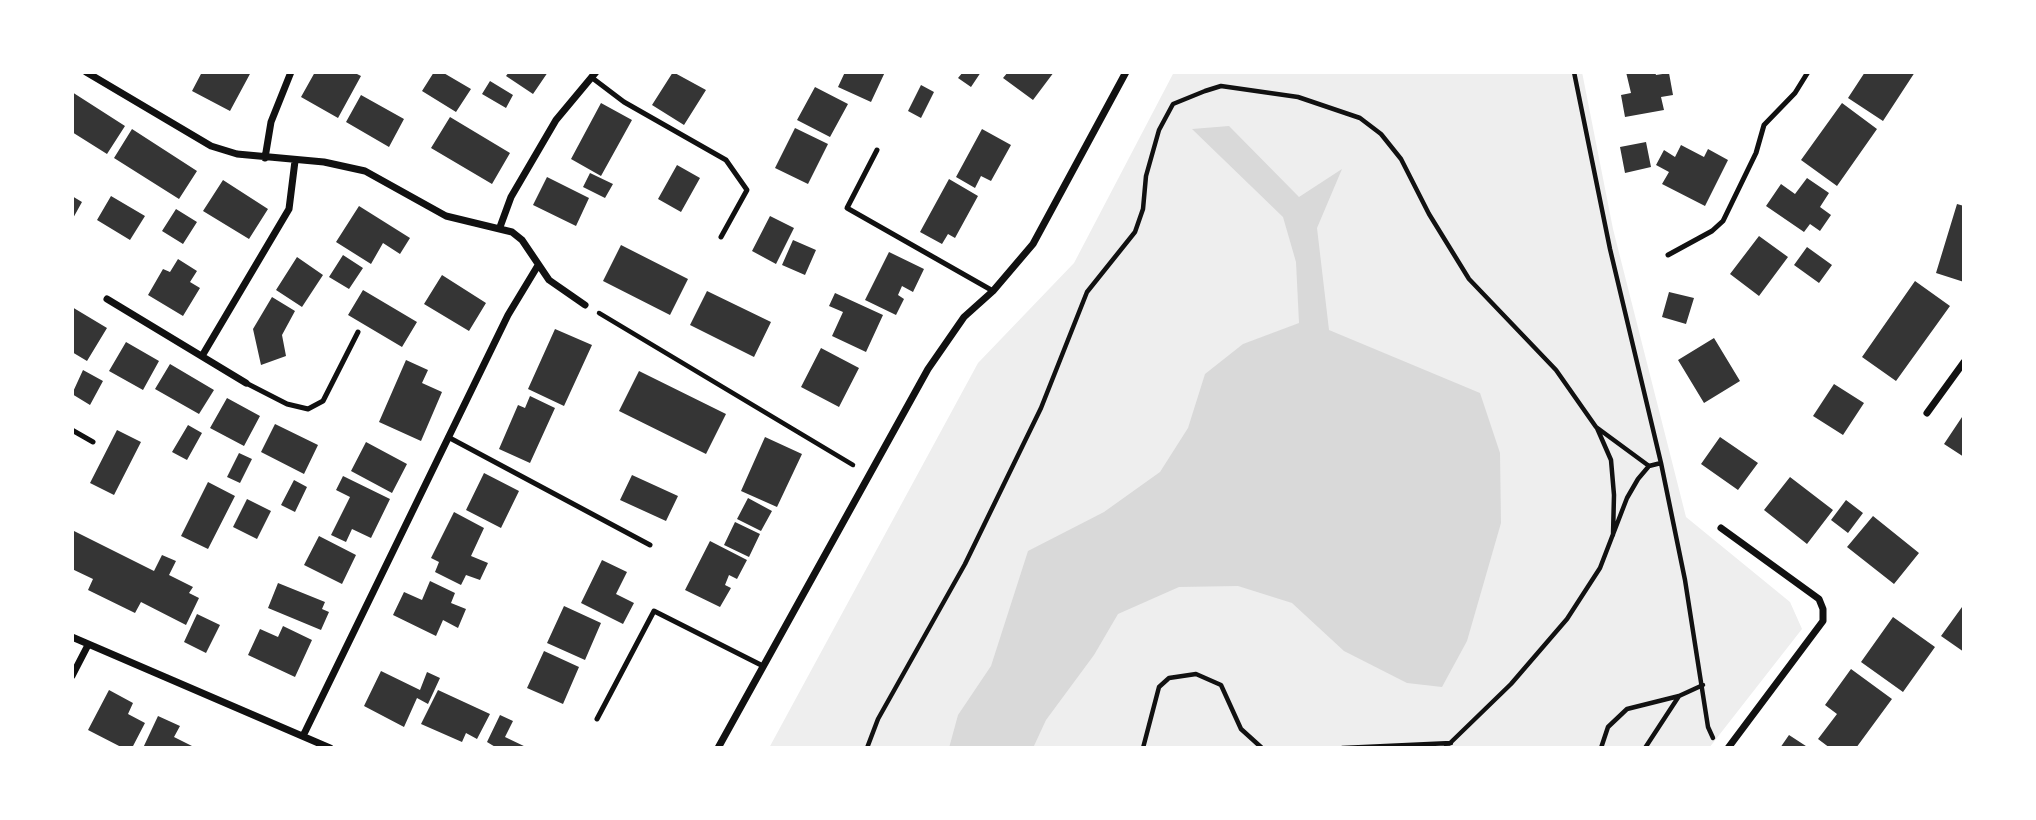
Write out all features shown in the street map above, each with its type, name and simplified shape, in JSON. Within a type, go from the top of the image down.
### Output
[{"type":"street","points":[[86,72],[211,146],[265,158],[335,164],[365,171],[446,216],[500,227],[522,240],[537,267],[557,286],[585,305]]},
{"type":"street","points":[[265,158],[271,122],[291,72]]},
{"type":"street","points":[[718,748],[940,350],[964,317],[993,291],[1044,226],[1126,72]]},
{"type":"street","points":[[500,227],[511,197],[556,120],[593,74]]},
{"type":"street","points":[[202,356],[289,209],[295,161]]},
{"type":"street","points":[[303,736],[508,315],[537,267]]},
{"type":"street","points":[[107,299],[246,383]]},
{"type":"street","points":[[1927,414],[1964,362]]},
{"type":"street","points":[[1955,374],[1964,381]]},
{"type":"street","points":[[1721,528],[1819,599],[1823,609],[1823,621],[1728,748]]},
{"type":"street","points":[[72,637],[330,748]]},
{"type":"street","points":[[72,676],[88,645]]},
{"type":"lane","points":[[1668,255],[1712,231],[1723,221],[1756,153],[1765,125],[1795,93],[1808,72]]},
{"type":"lane","points":[[593,74],[624,102],[726,160],[747,190],[721,237]]},
{"type":"lane","points":[[877,150],[847,208],[993,291]]},
{"type":"lane","points":[[246,383],[287,404],[307,409],[323,401],[358,332]]},
{"type":"lane","points":[[72,430],[93,442]]},
{"type":"lane","points":[[448,437],[650,545]]},
{"type":"lane","points":[[597,719],[654,611],[763,666]]},
{"type":"path","points":[[1574,72],[1610,249],[1661,463],[1703,685],[1708,727],[1715,741]]},
{"type":"path","points":[[867,748],[878,719],[965,564],[1029,432],[1087,292],[1135,232],[1143,209],[1146,176],[1156,138],[1173,104],[1221,86],[1258,90],[1334,107],[1360,118],[1381,134],[1401,159],[1429,214],[1469,279],[1556,370],[1596,427],[1611,460],[1614,495],[1613,539]]},
{"type":"path","points":[[585,305],[869,475]]},
{"type":"path","points":[[1596,427],[1649,466]]},
{"type":"path","points":[[1445,748],[1511,684],[1567,619],[1600,568],[1627,498],[1649,466],[1661,463]]},
{"type":"path","points":[[1143,748],[1159,687],[1169,678],[1196,674],[1220,685],[1241,729],[1262,748]]},
{"type":"path","points":[[1601,748],[1608,727],[1627,709],[1679,696],[1703,685]]},
{"type":"path","points":[[1645,748],[1679,696]]},
{"type":"path","points":[[1342,748],[1452,743]]},
{"type":"shaded area","points":[[1174,72],[1582,72],[1613,229],[1686,517],[1790,602],[1802,629],[1709,748],[769,748],[978,363],[1074,263]]},
{"type":"shaded area","points":[[1229,126],[1299,197],[1342,169],[1317,228],[1329,330],[1480,393],[1500,453],[1501,523],[1467,641],[1442,687],[1407,683],[1344,651],[1292,603],[1238,586],[1179,587],[1118,614],[1094,655],[1046,720],[1033,748],[949,748],[958,715],[991,666],[1028,551],[1104,512],[1160,472],[1188,428],[1205,374],[1243,344],[1299,323],[1296,262],[1283,217],[1192,129]]},
{"type":"building","points":[[202,72],[251,72],[230,111],[192,91]]},
{"type":"building","points":[[315,72],[353,72],[361,76],[338,118],[301,97]]},
{"type":"building","points":[[434,72],[442,72],[471,89],[456,112],[422,91]]},
{"type":"building","points":[[509,72],[548,72],[533,94],[506,76]]},
{"type":"building","points":[[673,72],[706,90],[684,125],[652,105]]},
{"type":"building","points":[[845,72],[885,72],[871,102],[838,87]]},
{"type":"building","points":[[963,72],[981,72],[971,87],[958,78]]},
{"type":"building","points":[[1008,72],[1054,72],[1033,100],[1003,78]]},
{"type":"building","points":[[1626,72],[1655,72],[1656,75],[1669,73],[1673,95],[1661,97],[1664,110],[1625,117],[1621,95],[1631,93]]},
{"type":"building","points":[[1865,72],[1915,72],[1883,121],[1848,98]]},
{"type":"building","points":[[490,81],[513,95],[506,108],[482,94]]},
{"type":"building","points":[[921,85],[934,92],[921,118],[908,111]]},
{"type":"building","points":[[815,87],[848,104],[830,137],[797,120]]},
{"type":"building","points":[[72,92],[125,126],[107,154],[72,132]]},
{"type":"building","points":[[361,95],[404,119],[389,147],[346,122]]},
{"type":"building","points":[[601,103],[632,120],[601,176],[571,159]]},
{"type":"building","points":[[1842,103],[1877,129],[1837,186],[1801,160]]},
{"type":"building","points":[[450,117],[510,153],[492,184],[431,148]]},
{"type":"building","points":[[795,128],[828,144],[808,184],[775,168]]},
{"type":"building","points":[[132,129],[197,171],[179,199],[114,158]]},
{"type":"building","points":[[982,129],[1011,145],[991,181],[981,176],[975,188],[956,177]]},
{"type":"building","points":[[1646,142],[1651,167],[1625,173],[1620,147]]},
{"type":"building","points":[[1681,145],[1704,157],[1708,149],[1728,160],[1705,206],[1662,184],[1669,172],[1656,165],[1664,150],[1675,157]]},
{"type":"building","points":[[677,165],[700,178],[681,212],[658,199]]},
{"type":"building","points":[[590,173],[613,184],[605,198],[583,187]]},
{"type":"building","points":[[547,177],[589,198],[576,226],[533,205]]},
{"type":"building","points":[[1807,178],[1829,193],[1820,207],[1831,215],[1820,231],[1810,224],[1804,232],[1766,206],[1781,184],[1795,194]]},
{"type":"building","points":[[949,179],[978,196],[955,238],[948,234],[942,244],[920,232]]},
{"type":"building","points":[[223,180],[268,209],[249,239],[203,211]]},
{"type":"building","points":[[72,196],[82,202],[72,220]]},
{"type":"building","points":[[111,196],[145,216],[130,240],[97,220]]},
{"type":"building","points":[[1957,204],[1964,206],[1964,282],[1936,273]]},
{"type":"building","points":[[359,206],[410,238],[400,254],[383,243],[371,264],[336,242]]},
{"type":"building","points":[[176,209],[197,222],[183,244],[162,231]]},
{"type":"building","points":[[770,216],[794,228],[776,264],[752,251]]},
{"type":"building","points":[[1759,236],[1788,257],[1759,296],[1730,274]]},
{"type":"building","points":[[793,240],[816,250],[805,275],[782,265]]},
{"type":"building","points":[[621,245],[688,279],[670,315],[603,281]]},
{"type":"building","points":[[1807,247],[1832,265],[1819,283],[1794,265]]},
{"type":"building","points":[[889,252],[924,269],[913,292],[902,286],[898,295],[904,299],[896,315],[865,300]]},
{"type":"building","points":[[343,255],[363,268],[349,289],[329,277]]},
{"type":"building","points":[[297,257],[323,275],[302,307],[276,290]]},
{"type":"building","points":[[178,259],[197,271],[190,282],[200,288],[183,316],[148,295],[163,269],[170,272]]},
{"type":"building","points":[[442,275],[486,303],[469,331],[424,304]]},
{"type":"building","points":[[1915,281],[1950,306],[1896,381],[1862,357]]},
{"type":"building","points":[[363,290],[417,322],[402,347],[348,315]]},
{"type":"building","points":[[707,291],[771,322],[754,357],[690,325]]},
{"type":"building","points":[[1669,292],[1694,298],[1686,324],[1662,317]]},
{"type":"building","points":[[835,293],[883,315],[866,352],[832,336],[843,312],[829,306]]},
{"type":"building","points":[[272,297],[295,311],[282,335],[286,356],[261,365],[253,329]]},
{"type":"building","points":[[72,307],[107,328],[87,361],[72,352]]},
{"type":"building","points":[[555,329],[592,345],[564,406],[528,389]]},
{"type":"building","points":[[1714,338],[1740,381],[1704,403],[1678,360]]},
{"type":"building","points":[[126,342],[159,361],[143,390],[109,371]]},
{"type":"building","points":[[821,348],[859,368],[839,407],[801,387]]},
{"type":"building","points":[[406,360],[428,370],[422,383],[442,392],[421,441],[379,422]]},
{"type":"building","points":[[170,364],[214,390],[199,414],[155,389]]},
{"type":"building","points":[[83,370],[103,381],[90,405],[72,394]]},
{"type":"building","points":[[639,371],[726,414],[706,454],[619,411]]},
{"type":"building","points":[[1834,384],[1864,403],[1843,435],[1813,416]]},
{"type":"building","points":[[530,396],[555,408],[530,463],[499,449],[518,405],[525,408]]},
{"type":"building","points":[[227,398],[260,416],[244,446],[210,428]]},
{"type":"building","points":[[1964,414],[1964,457],[1944,444]]},
{"type":"building","points":[[275,424],[318,445],[304,474],[261,452]]},
{"type":"building","points":[[188,425],[202,433],[187,460],[172,452]]},
{"type":"building","points":[[117,430],[141,442],[114,495],[90,483]]},
{"type":"building","points":[[765,437],[802,454],[777,507],[741,491]]},
{"type":"building","points":[[1720,437],[1758,463],[1738,490],[1701,464]]},
{"type":"building","points":[[366,442],[407,464],[392,493],[351,471]]},
{"type":"building","points":[[239,453],[252,459],[240,483],[227,477]]},
{"type":"building","points":[[484,473],[519,491],[501,528],[466,510]]},
{"type":"building","points":[[632,475],[678,496],[666,521],[620,500]]},
{"type":"building","points":[[343,476],[390,499],[371,538],[352,529],[346,542],[331,535],[350,497],[336,490]]},
{"type":"building","points":[[1790,477],[1833,510],[1807,544],[1764,510]]},
{"type":"building","points":[[294,480],[307,487],[295,512],[281,505]]},
{"type":"building","points":[[208,482],[235,496],[208,549],[181,536]]},
{"type":"building","points":[[748,498],[772,511],[761,531],[737,519]]},
{"type":"building","points":[[247,499],[271,511],[257,539],[233,527]]},
{"type":"building","points":[[1846,500],[1863,513],[1848,533],[1831,520]]},
{"type":"building","points":[[454,512],[484,528],[471,556],[488,563],[480,580],[466,575],[461,585],[435,572],[439,562],[431,558]]},
{"type":"building","points":[[1873,516],[1919,553],[1894,584],[1847,547]]},
{"type":"building","points":[[735,522],[760,534],[749,557],[724,545]]},
{"type":"building","points":[[72,530],[154,571],[162,555],[176,561],[169,575],[193,587],[189,593],[199,598],[186,625],[141,602],[135,613],[88,590],[93,579],[72,569]]},
{"type":"building","points":[[319,536],[356,555],[342,584],[304,565]]},
{"type":"building","points":[[710,541],[747,560],[737,579],[729,575],[725,585],[731,588],[720,607],[685,590]]},
{"type":"building","points":[[602,560],[627,572],[616,594],[634,603],[623,624],[581,603]]},
{"type":"building","points":[[430,581],[455,593],[451,603],[466,609],[458,628],[443,620],[436,636],[393,615],[404,592],[422,600]]},
{"type":"building","points":[[278,583],[325,602],[322,609],[329,612],[321,630],[268,608]]},
{"type":"building","points":[[564,606],[601,623],[585,660],[547,643]]},
{"type":"building","points":[[1962,607],[1964,608],[1964,652],[1941,636]]},
{"type":"building","points":[[197,614],[220,625],[206,653],[184,642]]},
{"type":"building","points":[[1893,617],[1935,647],[1903,692],[1861,662]]},
{"type":"building","points":[[283,626],[312,640],[295,677],[248,655],[260,629],[278,637]]},
{"type":"building","points":[[544,651],[579,667],[563,704],[527,688]]},
{"type":"building","points":[[1851,669],[1892,699],[1856,748],[1830,748],[1818,739],[1837,714],[1825,705]]},
{"type":"building","points":[[381,671],[420,690],[427,672],[440,678],[428,704],[417,698],[404,727],[364,706]]},
{"type":"building","points":[[109,690],[133,703],[128,714],[145,723],[132,748],[123,748],[88,730]]},
{"type":"building","points":[[438,690],[490,714],[477,739],[466,733],[462,742],[421,724]]},
{"type":"building","points":[[500,715],[513,721],[505,737],[528,748],[497,748],[487,742]]},
{"type":"building","points":[[158,716],[180,726],[174,737],[196,748],[143,748]]},
{"type":"building","points":[[1789,735],[1809,748],[1780,748]]}]
